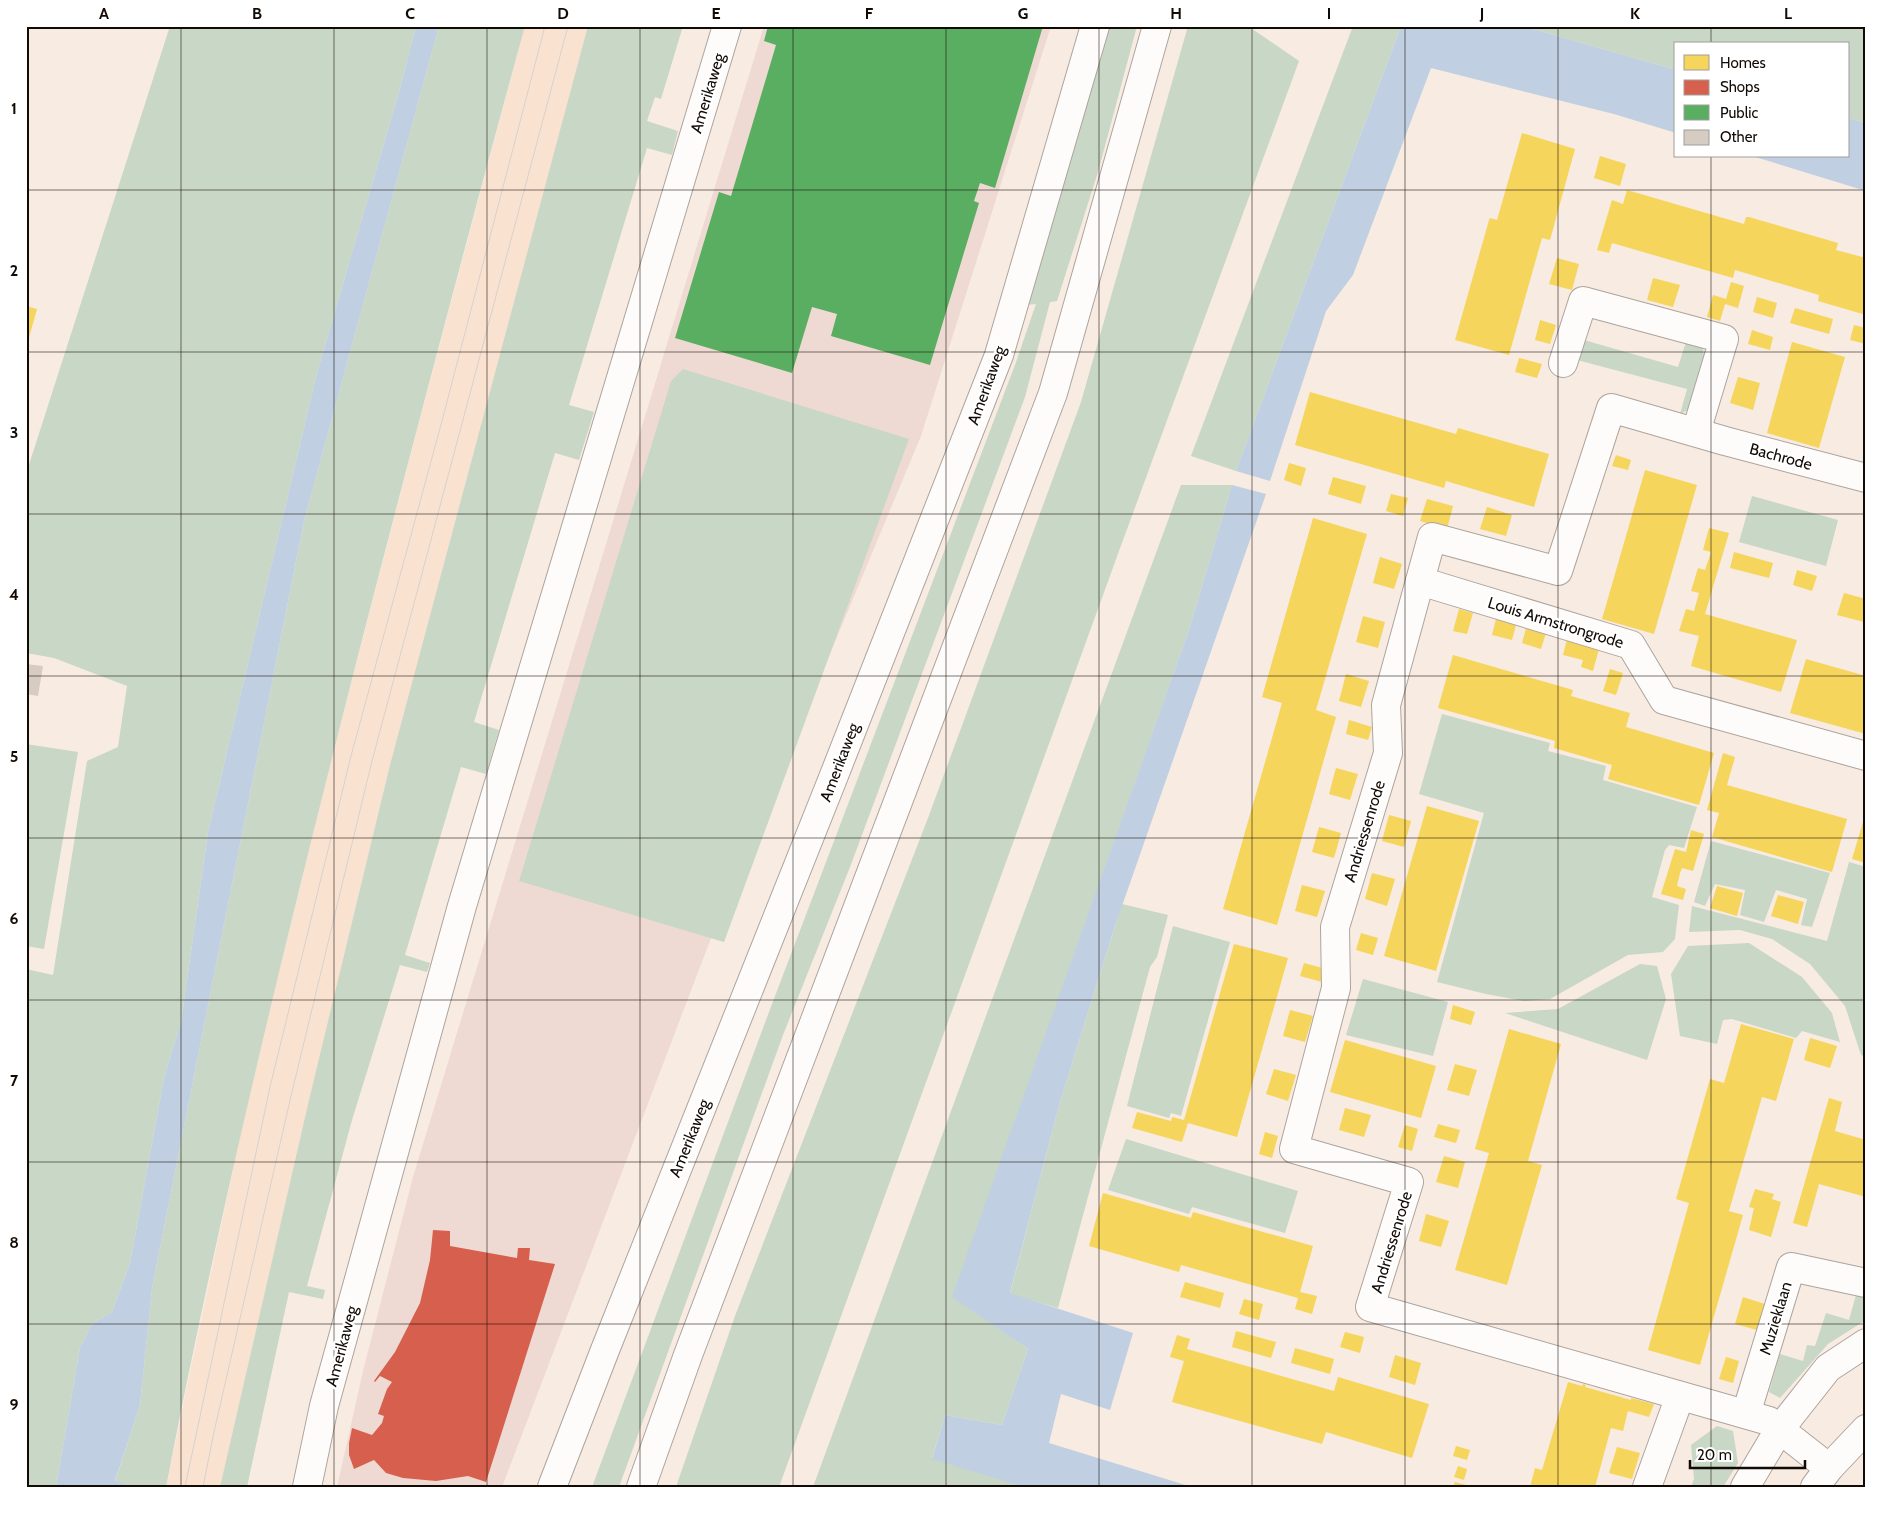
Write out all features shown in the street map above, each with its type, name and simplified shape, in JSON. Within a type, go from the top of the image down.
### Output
[{"type":"street","name":"Amerikaweg","points":[[308,1487],[324,1406],[462,906],[727,26]]},
{"type":"street","name":"Amerikaweg","points":[[552,1487],[604,1350],[833,778],[999,355],[1095,26]]},
{"type":"street","points":[[641,1487],[695,1336],[1053,394],[1157,26]]},
{"type":"street","points":[[1563,363],[1583,301],[1724,339],[1696,432]]},
{"type":"street","name":"Bachrode","points":[[1420,581],[1432,537],[1558,571],[1611,408],[1866,478]]},
{"type":"street","name":"Louis Armstrongrode","points":[[1420,581],[1631,645],[1664,700],[1866,756]]},
{"type":"street","name":"Andriessenrode","points":[[1420,581],[1386,705],[1388,753],[1335,927],[1336,988],[1294,1149],[1409,1182],[1370,1307],[1769,1421],[1822,1478]]},
{"type":"street","name":"Muzieklaan","points":[[1746,1414],[1791,1267],[1866,1283]]},
{"type":"street","points":[[1745,1487],[1779,1430],[1828,1368],[1866,1343]]},
{"type":"street","points":[[1647,1487],[1680,1396]]},
{"type":"street","points":[[1822,1478],[1866,1429]]},
{"type":"shaded area","points":[[525,26],[589,26],[390,765],[309,1100],[220,1487],[166,1487],[251,1085],[333,753]]},
{"type":"shaded area","points":[[764,26],[1051,26],[921,436],[708,946],[502,1487],[337,1487],[363,1371],[413,1177]]},
{"type":"green space","points":[[170,26],[416,26],[401,85],[317,373],[208,832],[181,1022],[164,1078],[130,1263],[112,1312],[91,1325],[80,1348],[56,1487],[26,1487],[26,969],[53,975],[87,761],[118,747],[127,686],[54,658],[26,653],[26,474]]},
{"type":"green space","points":[[439,26],[525,26],[422,409],[309,851],[233,1168],[166,1487],[131,1487],[115,1482],[140,1405],[152,1288],[304,521]]},
{"type":"green space","points":[[588,26],[683,26],[661,99],[655,97],[647,121],[678,131],[672,155],[647,148],[569,405],[594,412],[579,460],[555,453],[474,722],[499,730],[486,774],[461,767],[405,955],[430,963],[427,972],[400,965],[352,1120],[307,1286],[325,1290],[323,1299],[289,1292],[247,1487],[220,1487],[309,1100],[390,765]]},
{"type":"green space","points":[[1110,26],[1137,26],[1098,172],[1057,301],[1050,302],[1025,397],[850,867],[783,1035],[619,1487],[592,1487],[769,1012],[1015,365],[1036,304],[1026,305]]},
{"type":"green space","points":[[1188,26],[1248,26],[1299,61],[779,1487],[676,1487],[735,1316],[928,818],[1081,402]]},
{"type":"green space","points":[[1353,26],[1401,26],[1236,471],[1191,456]]},
{"type":"green space","points":[[1522,26],[1866,26],[1866,123],[1850,119],[1850,42],[1674,42],[1674,69]]},
{"type":"green space","points":[[1584,340],[1678,367],[1686,342],[1702,346],[1706,363],[1694,407],[1680,414],[1687,389],[1577,360]]},
{"type":"green space","points":[[683,369],[909,439],[724,942],[519,881],[671,381]]},
{"type":"green space","points":[[1181,485],[1232,485],[1189,630],[953,1297],[1028,1349],[1002,1425],[945,1415],[932,1458],[1024,1487],[813,1487]]},
{"type":"green space","points":[[1752,496],[1838,520],[1826,566],[1739,542]]},
{"type":"green space","points":[[1442,714],[1550,743],[1548,751],[1606,766],[1603,780],[1697,807],[1684,848],[1669,845],[1665,850],[1652,897],[1679,905],[1675,939],[1663,952],[1628,955],[1550,999],[1524,1001],[1437,982],[1484,813],[1419,794]]},
{"type":"green space","points":[[26,744],[78,752],[44,949],[26,946]]},
{"type":"green space","points":[[1711,841],[1830,873],[1812,927],[1801,925],[1807,899],[1776,890],[1764,922],[1740,915],[1745,890],[1715,884],[1705,906],[1694,902]]},
{"type":"green space","points":[[1849,862],[1866,867],[1866,1057],[1861,1055],[1845,1006],[1810,964],[1772,939],[1740,930],[1689,932],[1692,906],[1827,941]]},
{"type":"green space","points":[[1122,904],[1168,915],[1157,957],[1150,967],[1058,1308],[1010,1294],[1059,1105]]},
{"type":"green space","points":[[1173,926],[1230,942],[1181,1116],[1171,1113],[1169,1118],[1127,1106]]},
{"type":"green space","points":[[1749,943],[1802,977],[1832,1013],[1840,1042],[1802,1031],[1796,1038],[1732,1019],[1723,1020],[1717,1044],[1680,1036],[1671,974],[1688,946]]},
{"type":"green space","points":[[1640,964],[1657,966],[1666,999],[1647,1060],[1505,1013],[1558,1009]]},
{"type":"green space","points":[[1363,979],[1448,1002],[1433,1056],[1346,1035]]},
{"type":"green space","points":[[1126,1139],[1298,1191],[1285,1233],[1192,1207],[1189,1214],[1108,1190]]},
{"type":"green space","points":[[1856,1295],[1866,1297],[1866,1320],[1828,1344],[1780,1398],[1769,1392],[1780,1354],[1803,1361],[1807,1345],[1815,1346],[1826,1313],[1849,1320]]},
{"type":"green space","points":[[1717,1426],[1733,1431],[1738,1463],[1723,1487],[1691,1487],[1694,1479],[1691,1445]]},
{"type":"water","points":[[416,26],[439,26],[304,521],[152,1288],[140,1405],[115,1481],[131,1487],[56,1487],[80,1348],[91,1325],[112,1312],[130,1263],[164,1078],[181,1022],[208,832],[317,373],[401,85]]},
{"type":"water","points":[[1401,26],[1522,26],[1674,69],[1674,132],[1614,114],[1431,68],[1353,275],[1326,311],[1270,481],[1236,471]]},
{"type":"water","points":[[1850,119],[1866,123],[1866,191],[1759,158],[1850,158]]},
{"type":"water","points":[[1232,485],[1266,494],[1115,926],[1059,1105],[1010,1293],[1133,1333],[1110,1410],[1061,1394],[1049,1443],[1192,1487],[1024,1487],[932,1459],[945,1415],[1002,1425],[1028,1349],[952,1297],[1189,630]]},
{"type":"building: Homes","points":[[1522,133],[1575,149],[1550,240],[1542,238],[1509,355],[1455,340],[1489,220],[1490,218],[1497,220]]},
{"type":"building: Homes","points":[[1600,156],[1626,164],[1620,186],[1594,178]]},
{"type":"building: Homes","points":[[1627,190],[1744,224],[1746,217],[1749,217],[1838,243],[1836,250],[1866,258],[1866,315],[1818,301],[1819,295],[1735,270],[1733,278],[1612,243],[1609,253],[1597,250],[1612,200],[1623,204]]},
{"type":"building: Homes","points":[[1557,258],[1579,264],[1572,290],[1549,284]]},
{"type":"building: Homes","points":[[1653,278],[1680,285],[1673,307],[1647,300]]},
{"type":"building: Homes","points":[[1731,282],[1744,286],[1738,308],[1725,304],[1720,321],[1707,317],[1713,295],[1726,299]]},
{"type":"building: Homes","points":[[1757,297],[1777,303],[1773,318],[1753,312]]},
{"type":"building: Homes","points":[[26,306],[37,309],[27,345],[26,345]]},
{"type":"building: Homes","points":[[1795,308],[1833,319],[1829,334],[1790,323]]},
{"type":"building: Homes","points":[[1540,320],[1556,325],[1550,344],[1535,340]]},
{"type":"building: Homes","points":[[1854,325],[1866,328],[1866,344],[1850,340]]},
{"type":"building: Homes","points":[[1752,330],[1773,337],[1770,350],[1748,344]]},
{"type":"building: Homes","points":[[1792,342],[1845,357],[1819,448],[1767,433]]},
{"type":"building: Homes","points":[[1519,358],[1542,364],[1537,378],[1515,372]]},
{"type":"building: Homes","points":[[1738,377],[1760,383],[1753,410],[1730,403]]},
{"type":"building: Homes","points":[[1310,392],[1456,434],[1458,428],[1549,454],[1534,507],[1446,481],[1444,488],[1295,445]]},
{"type":"building: Homes","points":[[1616,455],[1631,460],[1628,470],[1612,466]]},
{"type":"building: Homes","points":[[1289,463],[1306,468],[1301,486],[1284,480]]},
{"type":"building: Homes","points":[[1645,470],[1697,485],[1654,634],[1602,619]]},
{"type":"building: Homes","points":[[1333,477],[1366,486],[1361,504],[1328,494]]},
{"type":"building: Homes","points":[[1391,494],[1408,498],[1403,516],[1386,511]]},
{"type":"building: Homes","points":[[1427,499],[1453,506],[1447,529],[1420,521]]},
{"type":"building: Homes","points":[[1487,507],[1512,515],[1506,536],[1480,529]]},
{"type":"building: Homes","points":[[1313,518],[1367,534],[1316,710],[1336,717],[1277,925],[1223,909],[1282,703],[1262,697]]},
{"type":"building: Homes","points":[[1709,528],[1729,533],[1705,614],[1797,640],[1781,692],[1691,666],[1699,636],[1679,631],[1686,609],[1694,611],[1699,593],[1691,591],[1698,568],[1705,570],[1711,552],[1703,550]]},
{"type":"building: Homes","points":[[1734,552],[1773,563],[1769,578],[1730,568]]},
{"type":"building: Homes","points":[[1380,557],[1402,564],[1394,589],[1373,583]]},
{"type":"building: Homes","points":[[1797,570],[1817,576],[1812,591],[1793,585]]},
{"type":"building: Homes","points":[[1844,593],[1866,599],[1864,622],[1837,615]]},
{"type":"building: Homes","points":[[1459,609],[1473,613],[1467,634],[1453,631]]},
{"type":"building: Homes","points":[[1363,616],[1385,622],[1378,648],[1356,642]]},
{"type":"building: Homes","points":[[1496,619],[1516,625],[1512,640],[1492,635]]},
{"type":"building: Homes","points":[[1526,628],[1546,633],[1541,649],[1522,643]]},
{"type":"building: Homes","points":[[1567,639],[1599,649],[1593,671],[1581,667],[1583,660],[1563,655]]},
{"type":"building: Homes","points":[[1453,655],[1573,690],[1571,696],[1630,713],[1626,727],[1714,753],[1699,805],[1608,779],[1612,765],[1554,748],[1555,741],[1438,708]]},
{"type":"building: Homes","points":[[1806,659],[1866,676],[1866,734],[1790,713]]},
{"type":"building: Homes","points":[[1610,669],[1623,673],[1616,695],[1603,691]]},
{"type":"building: Homes","points":[[1346,674],[1369,681],[1361,707],[1339,701]]},
{"type":"building: Homes","points":[[1349,720],[1372,727],[1368,740],[1346,734]]},
{"type":"building: Homes","points":[[1723,753],[1735,757],[1727,785],[1847,819],[1832,872],[1712,837],[1719,813],[1707,810]]},
{"type":"building: Homes","points":[[1336,768],[1358,774],[1350,800],[1329,794]]},
{"type":"building: Homes","points":[[1427,806],[1479,821],[1436,971],[1384,956]]},
{"type":"building: Homes","points":[[1389,815],[1411,821],[1404,847],[1382,841]]},
{"type":"building: Homes","points":[[1866,815],[1866,863],[1852,859]]},
{"type":"building: Homes","points":[[1319,827],[1341,833],[1334,858],[1312,852]]},
{"type":"building: Homes","points":[[1691,830],[1704,834],[1693,871],[1682,868],[1680,873],[1677,886],[1686,889],[1683,900],[1661,894],[1675,849],[1686,852]]},
{"type":"building: Homes","points":[[1372,873],[1395,879],[1387,906],[1365,899]]},
{"type":"building: Homes","points":[[1302,885],[1325,891],[1317,917],[1295,911]]},
{"type":"building: Homes","points":[[1717,886],[1743,893],[1737,916],[1710,908]]},
{"type":"building: Homes","points":[[1778,895],[1804,902],[1798,924],[1771,916]]},
{"type":"building: Homes","points":[[1361,933],[1378,938],[1373,955],[1356,950]]},
{"type":"building: Homes","points":[[1234,944],[1288,958],[1237,1137],[1188,1123],[1182,1142],[1132,1128],[1137,1112],[1171,1121],[1172,1117],[1184,1120]]},
{"type":"building: Homes","points":[[1304,963],[1326,969],[1322,982],[1300,976]]},
{"type":"building: Homes","points":[[1453,1005],[1475,1012],[1471,1025],[1450,1019]]},
{"type":"building: Homes","points":[[1290,1010],[1313,1016],[1305,1042],[1283,1036]]},
{"type":"building: Homes","points":[[1741,1024],[1794,1039],[1776,1101],[1762,1097],[1729,1211],[1743,1215],[1700,1365],[1648,1350],[1689,1203],[1676,1199],[1710,1079],[1724,1083]]},
{"type":"building: Homes","points":[[1509,1029],[1561,1044],[1528,1161],[1542,1165],[1507,1285],[1455,1270],[1489,1153],[1475,1149]]},
{"type":"building: Homes","points":[[1810,1038],[1837,1046],[1830,1068],[1804,1060]]},
{"type":"building: Homes","points":[[1345,1040],[1436,1066],[1421,1118],[1330,1092]]},
{"type":"building: Homes","points":[[1455,1064],[1477,1070],[1469,1096],[1447,1090]]},
{"type":"building: Homes","points":[[1274,1069],[1296,1075],[1288,1101],[1266,1094]]},
{"type":"building: Homes","points":[[1829,1098],[1842,1102],[1835,1131],[1866,1140],[1866,1197],[1819,1184],[1807,1227],[1793,1223]]},
{"type":"building: Homes","points":[[1345,1108],[1371,1115],[1364,1137],[1339,1130]]},
{"type":"building: Homes","points":[[1438,1124],[1460,1130],[1456,1143],[1434,1137]]},
{"type":"building: Homes","points":[[1405,1125],[1418,1129],[1412,1151],[1398,1147]]},
{"type":"building: Homes","points":[[1265,1132],[1278,1136],[1272,1158],[1259,1154]]},
{"type":"building: Homes","points":[[1444,1156],[1465,1162],[1458,1188],[1436,1182]]},
{"type":"building: Homes","points":[[1755,1189],[1774,1194],[1772,1199],[1781,1202],[1771,1237],[1749,1230],[1754,1208],[1749,1207]]},
{"type":"building: Homes","points":[[1103,1193],[1191,1218],[1193,1212],[1313,1246],[1300,1292],[1317,1296],[1312,1314],[1295,1309],[1298,1298],[1181,1265],[1179,1272],[1089,1246]]},
{"type":"building: Homes","points":[[1426,1214],[1449,1221],[1441,1247],[1419,1241]]},
{"type":"building: Homes","points":[[1185,1282],[1224,1293],[1220,1308],[1180,1297]]},
{"type":"building: Homes","points":[[1743,1297],[1765,1304],[1757,1330],[1735,1324]]},
{"type":"building: Homes","points":[[1244,1299],[1263,1304],[1259,1320],[1239,1314]]},
{"type":"building: Homes","points":[[1236,1331],[1276,1342],[1271,1358],[1232,1347]]},
{"type":"building: Homes","points":[[1345,1332],[1364,1337],[1360,1353],[1340,1347]]},
{"type":"building: Homes","points":[[1177,1335],[1190,1339],[1187,1349],[1334,1391],[1338,1377],[1429,1404],[1412,1458],[1326,1432],[1322,1444],[1172,1402],[1184,1361],[1170,1357]]},
{"type":"building: Homes","points":[[1295,1348],[1334,1359],[1330,1374],[1291,1363]]},
{"type":"building: Homes","points":[[1395,1355],[1421,1363],[1415,1385],[1389,1377]]},
{"type":"building: Homes","points":[[1726,1357],[1739,1361],[1733,1383],[1719,1379]]},
{"type":"building: Homes","points":[[1568,1382],[1582,1386],[1583,1384],[1586,1385],[1585,1387],[1631,1400],[1631,1398],[1654,1404],[1649,1417],[1628,1411],[1623,1431],[1611,1428],[1595,1487],[1530,1487],[1535,1468],[1542,1470]]},
{"type":"building: Homes","points":[[1456,1446],[1470,1450],[1467,1460],[1453,1456]]},
{"type":"building: Homes","points":[[1617,1447],[1640,1453],[1632,1479],[1609,1473]]},
{"type":"building: Homes","points":[[1458,1466],[1467,1469],[1464,1480],[1454,1477]]},
{"type":"building: Homes","points":[[1455,1482],[1470,1486],[1470,1487],[1453,1487]]},
{"type":"building: Shops","points":[[433,1230],[450,1231],[450,1246],[517,1258],[518,1248],[530,1248],[529,1260],[555,1264],[486,1482],[468,1476],[436,1481],[403,1478],[386,1473],[374,1460],[354,1469],[349,1455],[352,1428],[372,1435],[382,1423],[384,1416],[378,1414],[387,1389],[392,1382],[380,1376],[374,1381],[395,1352],[420,1303],[430,1260]]},
{"type":"building: Public","points":[[768,26],[1043,26],[995,188],[980,183],[974,201],[979,203],[930,365],[831,336],[837,314],[812,307],[792,373],[675,338],[719,192],[731,196],[776,45],[764,41]]},
{"type":"building: Other","points":[[26,664],[43,666],[38,696],[26,694]]},
{"type":"tram line","points":[[185,1487],[270,1087],[351,756],[442,421],[545,26]]},
{"type":"tram line","points":[[203,1487],[291,1096],[372,761],[568,26]]}]
